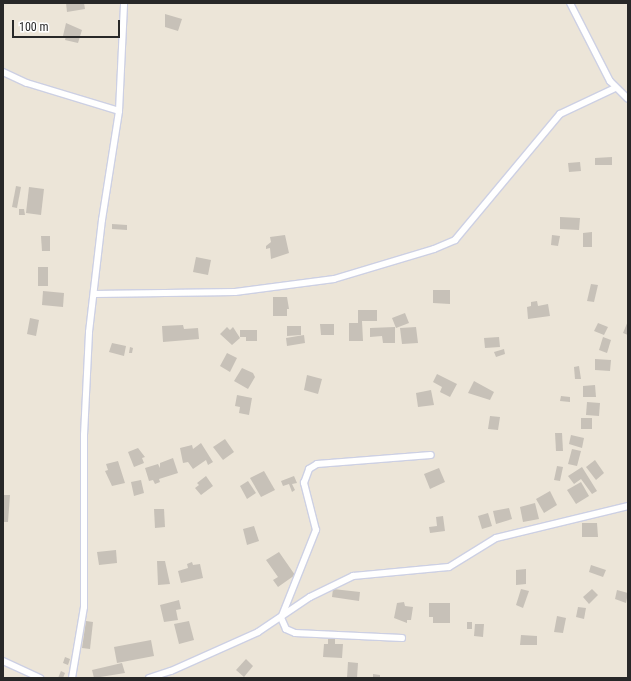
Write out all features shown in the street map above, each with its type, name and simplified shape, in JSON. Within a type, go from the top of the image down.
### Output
[{"type":"street","points":[[72,678],[84,607],[84,435],[89,332],[95,294],[102,220],[119,112],[124,3]]},
{"type":"street","points":[[570,3],[615,88],[628,99]]},
{"type":"street","points":[[3,72],[27,83],[119,112]]},
{"type":"street","points":[[95,294],[235,292],[334,279],[434,249],[455,240],[560,114],[615,88]]},
{"type":"street","points":[[402,638],[295,633],[286,629],[281,618],[316,530],[304,483],[309,469],[317,464],[431,455]]},
{"type":"street","points":[[149,678],[171,671],[258,632],[327,588],[353,576],[449,567],[496,538],[628,506]]},
{"type":"street","points":[[3,661],[40,678]]},
{"type":"building","points":[[66,3],[84,3],[85,9],[67,12]]},
{"type":"building","points":[[165,14],[182,19],[178,31],[165,27]]},
{"type":"building","points":[[66,23],[82,30],[78,43],[65,40],[66,36],[63,36]]},
{"type":"building","points":[[612,157],[612,165],[595,165],[595,158]]},
{"type":"building","points":[[580,162],[581,171],[569,172],[568,163]]},
{"type":"building","points":[[16,186],[21,187],[17,208],[12,207]]},
{"type":"building","points":[[29,187],[44,189],[41,215],[26,213]]},
{"type":"building","points":[[19,209],[24,209],[25,215],[19,215]]},
{"type":"building","points":[[560,217],[580,218],[579,230],[560,229]]},
{"type":"building","points":[[112,224],[127,225],[127,230],[112,229]]},
{"type":"building","points":[[592,232],[592,247],[583,247],[583,233]]},
{"type":"building","points":[[285,235],[289,253],[271,259],[270,248],[266,249],[266,246],[271,242],[270,237]]},
{"type":"building","points":[[552,235],[560,236],[558,246],[551,245]]},
{"type":"building","points":[[41,236],[50,236],[50,251],[42,251]]},
{"type":"building","points":[[196,257],[211,260],[208,275],[193,272]]},
{"type":"building","points":[[38,267],[48,267],[48,286],[38,286]]},
{"type":"building","points":[[591,284],[598,285],[594,302],[587,301]]},
{"type":"building","points":[[433,290],[450,290],[450,304],[433,303]]},
{"type":"building","points":[[43,291],[64,293],[63,307],[42,305]]},
{"type":"building","points":[[273,297],[287,297],[289,309],[287,309],[287,316],[273,316]]},
{"type":"building","points":[[537,301],[538,306],[548,304],[550,316],[528,319],[527,307],[531,306],[531,302]]},
{"type":"building","points":[[358,310],[377,310],[377,321],[362,321],[363,341],[349,341],[349,323],[358,323]]},
{"type":"building","points":[[405,313],[409,323],[396,328],[392,318]]},
{"type":"building","points":[[30,318],[39,320],[36,336],[27,334]]},
{"type":"building","points":[[628,321],[628,335],[623,333]]},
{"type":"building","points":[[598,323],[608,327],[604,335],[594,331]]},
{"type":"building","points":[[320,324],[334,324],[334,335],[321,335]]},
{"type":"building","points":[[183,325],[184,329],[198,328],[199,339],[163,342],[162,326]]},
{"type":"building","points":[[287,326],[301,326],[301,335],[287,336]]},
{"type":"building","points":[[227,327],[230,330],[233,327],[240,338],[232,345],[220,334]]},
{"type":"building","points":[[395,327],[395,343],[383,343],[382,336],[370,337],[370,328]]},
{"type":"building","points":[[416,327],[418,343],[402,344],[400,328]]},
{"type":"building","points":[[240,330],[257,330],[257,341],[246,341],[246,337],[240,337]]},
{"type":"building","points":[[304,335],[305,343],[287,346],[286,338]]},
{"type":"building","points":[[499,337],[500,347],[485,348],[484,338]]},
{"type":"building","points":[[603,337],[611,340],[607,353],[599,350]]},
{"type":"building","points":[[112,343],[126,346],[124,356],[109,352]]},
{"type":"building","points":[[130,347],[133,348],[132,353],[129,353]]},
{"type":"building","points":[[504,349],[505,354],[496,357],[494,352]]},
{"type":"building","points":[[227,353],[237,358],[230,372],[220,366]]},
{"type":"building","points":[[595,359],[611,360],[610,371],[595,370]]},
{"type":"building","points":[[579,366],[581,379],[575,379],[574,367]]},
{"type":"building","points":[[242,368],[253,373],[255,377],[248,389],[234,381]]},
{"type":"building","points":[[437,374],[457,384],[450,397],[440,392],[442,387],[433,382]]},
{"type":"building","points":[[307,375],[322,379],[318,394],[304,390]]},
{"type":"building","points":[[474,381],[494,392],[490,400],[468,393]]},
{"type":"building","points":[[595,385],[596,397],[583,397],[583,386]]},
{"type":"building","points":[[431,390],[434,405],[418,407],[416,393]]},
{"type":"building","points":[[237,395],[252,398],[249,415],[239,413],[240,407],[235,406]]},
{"type":"building","points":[[561,396],[570,397],[570,402],[560,401]]},
{"type":"building","points":[[587,402],[600,403],[599,416],[586,415]]},
{"type":"building","points":[[490,416],[500,417],[498,430],[488,429]]},
{"type":"building","points":[[581,418],[592,418],[592,429],[581,429]]},
{"type":"building","points":[[555,433],[562,433],[563,451],[556,451]]},
{"type":"building","points":[[571,435],[584,438],[582,448],[569,444]]},
{"type":"building","points":[[225,439],[234,452],[223,460],[213,447]]},
{"type":"building","points":[[201,443],[213,462],[208,465],[206,460],[193,469],[188,462],[183,463],[180,448],[192,445],[193,449]]},
{"type":"building","points":[[138,448],[145,457],[142,458],[144,463],[134,467],[128,452]]},
{"type":"building","points":[[572,449],[581,451],[577,466],[568,464]]},
{"type":"building","points":[[173,458],[178,473],[159,479],[160,482],[155,484],[153,480],[149,481],[145,468],[158,464],[160,468],[160,463]]},
{"type":"building","points":[[595,460],[604,473],[596,480],[586,467]]},
{"type":"building","points":[[118,461],[125,483],[112,486],[105,471],[108,470],[106,464]]},
{"type":"building","points":[[557,466],[563,467],[560,481],[554,480]]},
{"type":"building","points":[[582,467],[597,491],[592,494],[581,479],[574,484],[568,476]]},
{"type":"building","points":[[439,468],[445,482],[430,489],[424,474]]},
{"type":"building","points":[[264,471],[275,490],[261,497],[250,478]]},
{"type":"building","points":[[206,476],[213,486],[201,495],[195,488],[199,485],[197,483]]},
{"type":"building","points":[[294,476],[297,483],[292,484],[295,490],[292,492],[289,484],[283,486],[281,481]]},
{"type":"building","points":[[141,480],[144,493],[134,496],[131,482]]},
{"type":"building","points":[[248,481],[256,493],[247,499],[240,486]]},
{"type":"building","points":[[581,482],[589,496],[576,504],[567,490]]},
{"type":"building","points":[[550,491],[557,505],[544,513],[536,499]]},
{"type":"building","points":[[3,495],[10,495],[8,522],[3,522]]},
{"type":"building","points":[[535,503],[539,519],[523,522],[520,507]]},
{"type":"building","points":[[509,508],[512,519],[496,524],[493,511]]},
{"type":"building","points":[[154,509],[164,509],[165,527],[155,528]]},
{"type":"building","points":[[488,513],[492,526],[482,529],[478,516]]},
{"type":"building","points":[[443,516],[445,531],[430,533],[429,527],[437,526],[436,517]]},
{"type":"building","points":[[582,523],[597,523],[598,537],[582,537]]},
{"type":"building","points":[[254,526],[259,541],[247,545],[243,529]]},
{"type":"building","points":[[116,550],[117,563],[99,565],[97,552]]},
{"type":"building","points":[[279,552],[295,575],[278,587],[273,580],[278,577],[266,560]]},
{"type":"building","points":[[157,561],[165,561],[170,584],[158,585]]},
{"type":"building","points":[[192,562],[193,565],[200,564],[203,578],[181,583],[178,571],[188,568],[187,564]]},
{"type":"building","points":[[591,565],[606,570],[603,577],[589,572]]},
{"type":"building","points":[[526,569],[526,584],[516,585],[516,570]]},
{"type":"building","points":[[333,589],[360,592],[359,601],[332,597]]},
{"type":"building","points":[[521,589],[529,591],[523,608],[516,605]]},
{"type":"building","points":[[592,589],[598,595],[589,604],[583,597]]},
{"type":"building","points":[[617,590],[628,593],[626,603],[615,599]]},
{"type":"building","points":[[179,600],[181,609],[176,610],[178,620],[164,622],[160,605]]},
{"type":"building","points":[[404,602],[405,606],[413,607],[411,620],[407,620],[407,623],[394,618],[397,603]]},
{"type":"building","points":[[429,603],[450,603],[450,623],[433,623],[433,617],[429,617]]},
{"type":"building","points":[[578,607],[586,608],[584,619],[576,617]]},
{"type":"building","points":[[557,616],[566,618],[563,633],[554,632]]},
{"type":"building","points":[[86,621],[93,622],[90,649],[82,648]]},
{"type":"building","points":[[189,621],[194,640],[179,644],[174,624]]},
{"type":"building","points":[[467,622],[472,622],[472,629],[467,629]]},
{"type":"building","points":[[475,624],[484,624],[483,637],[474,636]]},
{"type":"building","points":[[521,635],[537,636],[537,645],[520,645]]},
{"type":"building","points":[[328,639],[335,639],[335,644],[343,644],[342,658],[323,657],[324,644],[328,644]]},
{"type":"building","points":[[151,640],[154,656],[117,663],[114,647]]},
{"type":"building","points":[[65,657],[70,659],[68,665],[63,663]]},
{"type":"building","points":[[246,659],[253,666],[244,677],[236,670]]},
{"type":"building","points":[[348,662],[358,663],[357,678],[347,678]]},
{"type":"building","points":[[122,663],[125,673],[94,678],[92,670]]},
{"type":"building","points":[[61,671],[65,673],[63,678],[58,678]]},
{"type":"building","points":[[373,674],[380,675],[380,678],[373,678]]}]
